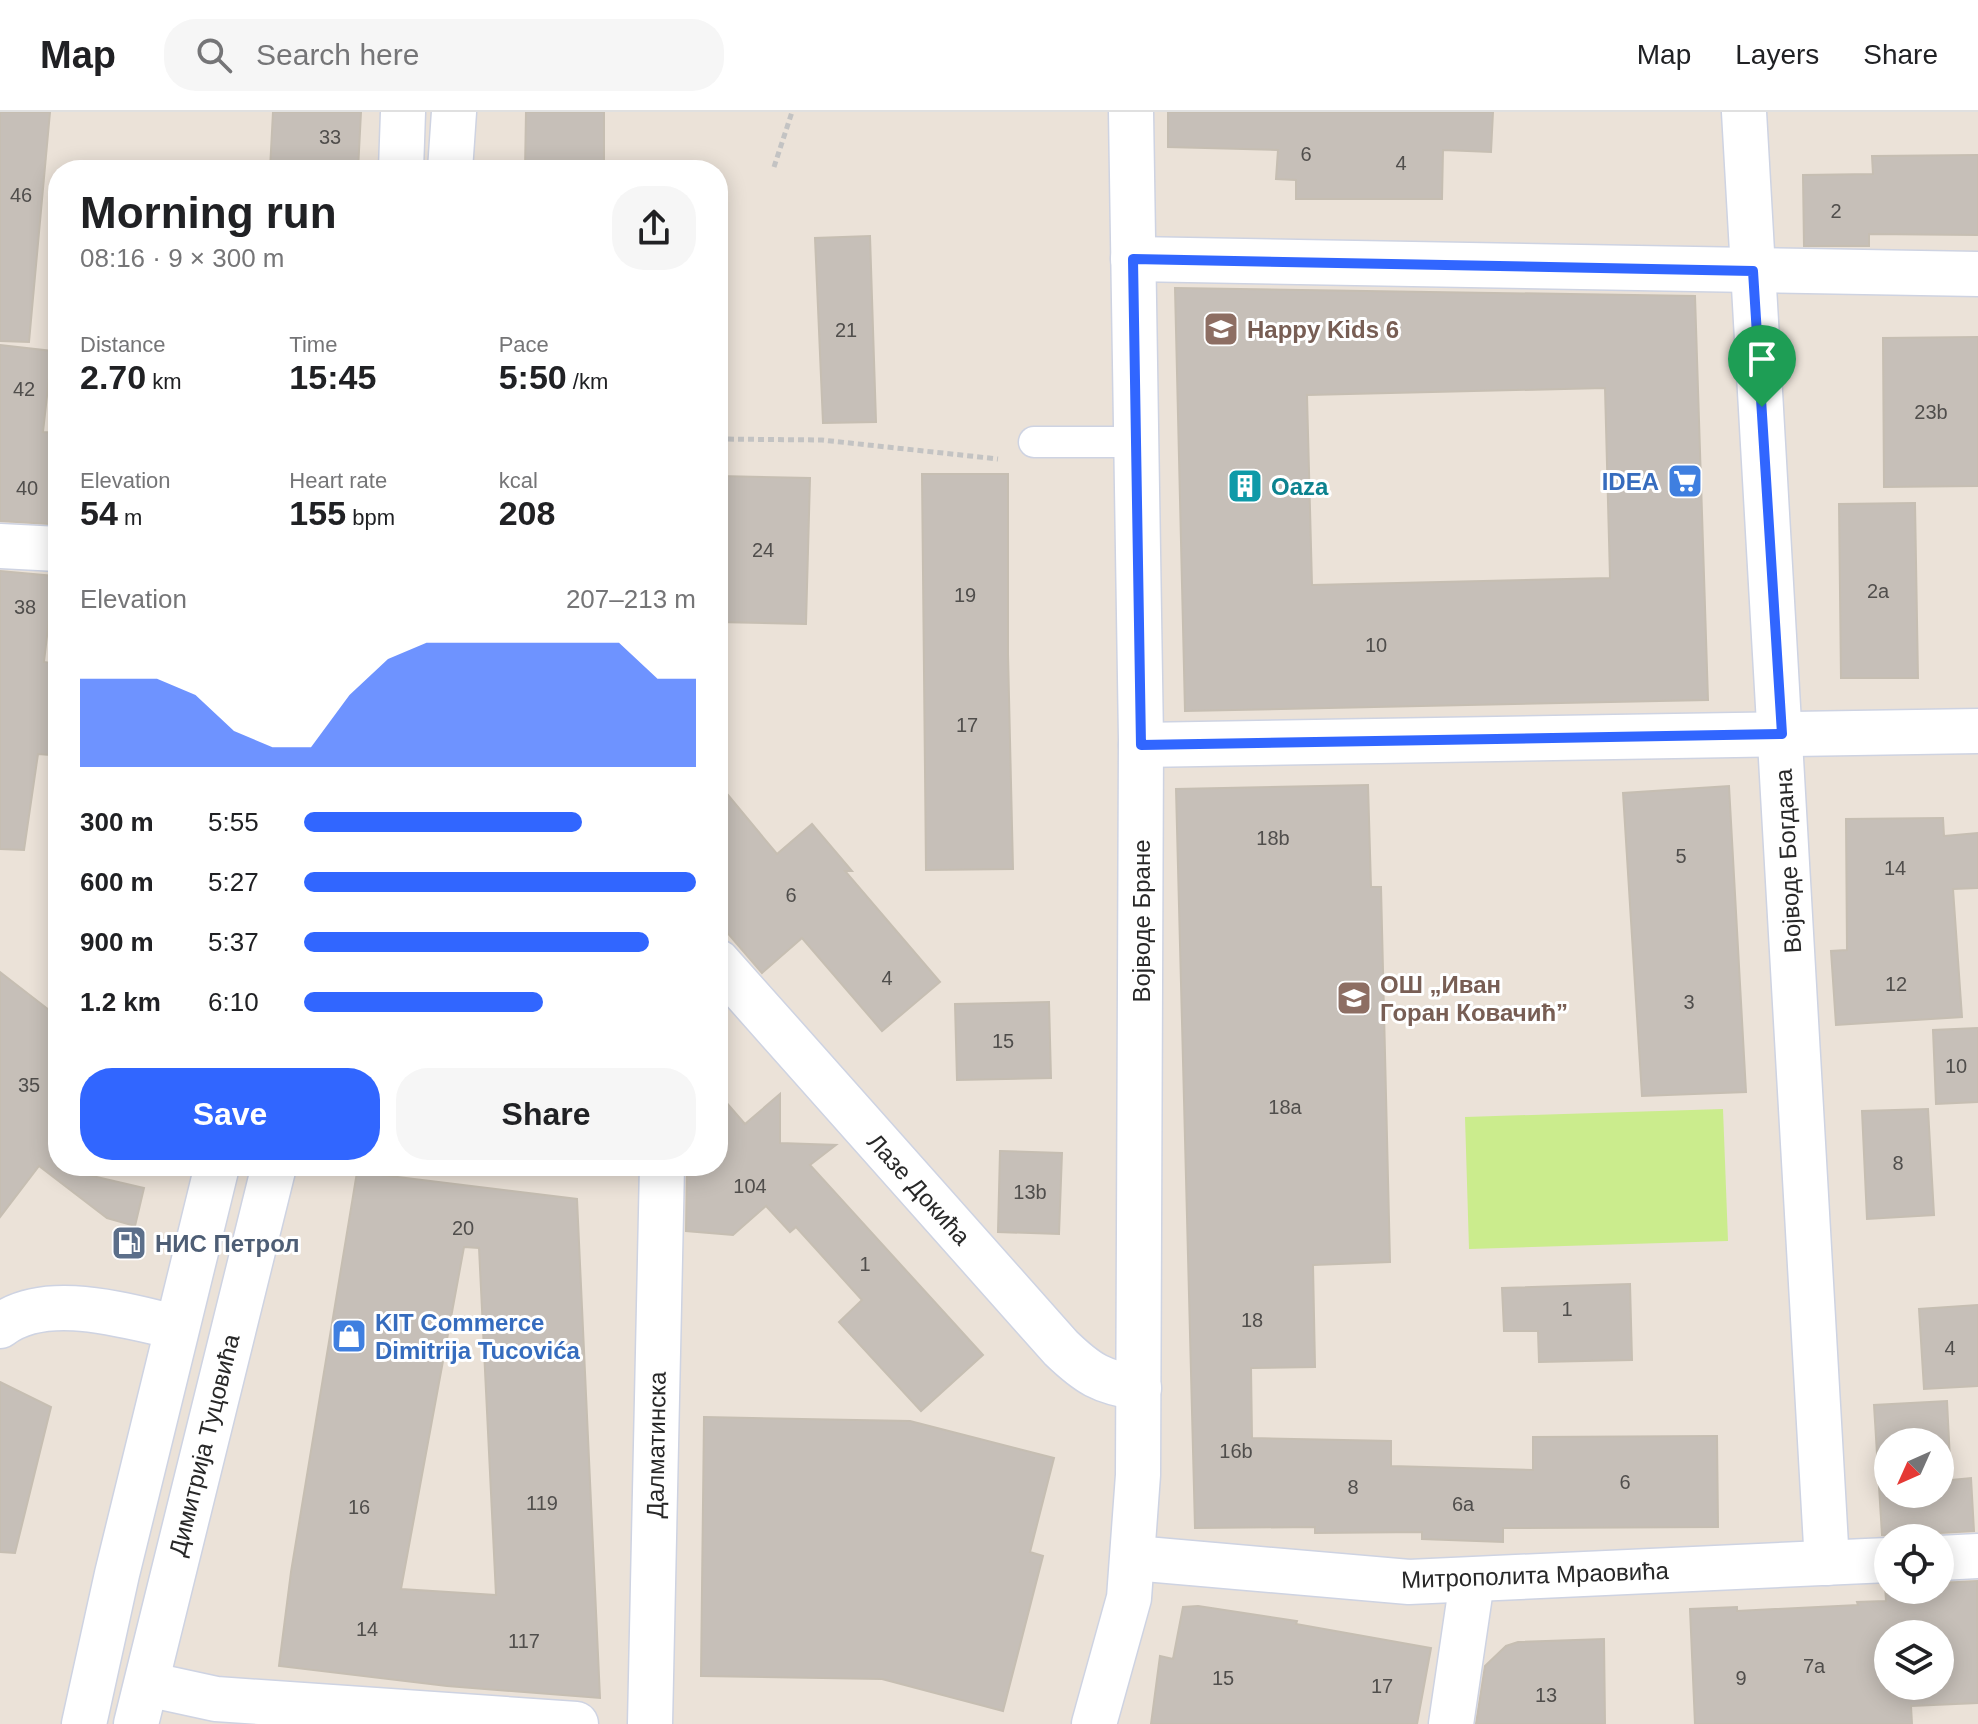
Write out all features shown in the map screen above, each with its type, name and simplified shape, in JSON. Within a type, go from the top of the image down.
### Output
[{"type":"street","points":[[401,160],[403,112]]},
{"type":"street","points":[[451,160],[454,112]]},
{"type":"street","name":"Војводе Бране","points":[[1094,1724],[1129,1598],[1134,1558],[1139,1388],[1141,745],[1131,112]]},
{"type":"street","name":"Војводе Богдана","points":[[1744,112],[1782,734],[1827,1563]]},
{"type":"street","points":[[1133,259],[1978,274]]},
{"type":"street","points":[[0,546],[48,548]]},
{"type":"street","points":[[1141,745],[1978,731]]},
{"type":"street","name":"Лазе Докића","points":[[728,973],[1061,1348],[1087,1372],[1109,1383],[1139,1388]]},
{"type":"street","points":[[84,1724],[117,1574],[214,1176]]},
{"type":"street","name":"Димитрија Туцовића","points":[[143,1711],[272,1176]]},
{"type":"street","name":"Далматинска","points":[[650,1724],[662,1176]]},
{"type":"street","points":[[0,1326],[28,1312],[78,1309],[100,1310],[176,1327]]},
{"type":"street","points":[[1954,1557],[1978,1556]]},
{"type":"street","name":"Митрополита Мраовића","points":[[1134,1558],[1409,1582],[1874,1561]]},
{"type":"street","points":[[58,1724],[117,1574]]},
{"type":"street","points":[[1451,1724],[1472,1581]]},
{"type":"street","points":[[143,1711],[216,1699],[576,1724]]},
{"type":"lane","points":[[1034,442],[1138,442]]},
{"type":"path","points":[[774,167],[792,112]]},
{"type":"path","points":[[728,439],[822,440],[966,456]]},
{"type":"green space","points":[[1723,1109],[1728,1241],[1469,1249],[1465,1117]]},
{"type":"building","points":[[0,112],[50,112],[29,342],[0,341]]},
{"type":"building","points":[[273,112],[361,112],[359,160],[271,160]]},
{"type":"building","points":[[526,112],[604,112],[604,160],[525,160]]},
{"type":"building","points":[[1168,112],[1493,112],[1491,152],[1443,150],[1442,199],[1296,199],[1296,180],[1276,179],[1278,150],[1168,147]]},
{"type":"building","points":[[1978,155],[1978,235],[1869,234],[1869,246],[1804,246],[1803,175],[1873,174],[1872,156]]},
{"type":"building","points":[[870,236],[876,422],[823,423],[815,238]]},
{"type":"building","name":"Oaza","points":[[1175,288],[1695,296],[1708,700],[1185,711]],"holes":[[[1605,388],[1610,578],[1312,585],[1307,395]]]},
{"type":"building","points":[[1978,337],[1978,486],[1884,487],[1883,338]]},
{"type":"building","points":[[0,345],[48,351],[43,432],[48,432],[48,524],[0,521]]},
{"type":"building","points":[[922,474],[1008,474],[1013,869],[926,870]]},
{"type":"building","points":[[728,476],[810,478],[806,624],[728,622]]},
{"type":"building","points":[[1915,503],[1918,678],[1841,678],[1839,504]]},
{"type":"building","points":[[0,571],[48,575],[48,628],[44,662],[48,663],[48,755],[38,754],[24,850],[0,849]]},
{"type":"building","points":[[1368,785],[1371,887],[1381,887],[1390,1262],[1313,1265],[1315,1367],[1251,1368],[1252,1438],[1391,1441],[1391,1466],[1533,1470],[1533,1437],[1717,1436],[1718,1527],[1503,1528],[1503,1542],[1422,1539],[1422,1532],[1315,1533],[1315,1527],[1195,1528],[1176,789]]},
{"type":"building","points":[[1729,786],[1746,1092],[1642,1096],[1623,793]]},
{"type":"building","points":[[728,795],[777,854],[812,824],[852,871],[845,871],[940,982],[882,1031],[802,938],[762,973],[728,934]]},
{"type":"building","points":[[1943,818],[1944,836],[1978,833],[1978,888],[1953,889],[1962,1017],[1836,1025],[1831,951],[1847,950],[1846,819]]},
{"type":"building","points":[[0,972],[48,1009],[48,1173],[39,1166],[0,1217]]},
{"type":"building","points":[[1049,1002],[1051,1078],[957,1080],[955,1004]]},
{"type":"building","points":[[1978,1028],[1978,1102],[1936,1104],[1933,1030]]},
{"type":"building","points":[[780,1094],[780,1143],[836,1145],[810,1165],[983,1355],[921,1411],[839,1322],[862,1300],[796,1227],[790,1232],[766,1206],[733,1235],[686,1231],[687,1176],[728,1176],[728,1104],[745,1124]]},
{"type":"building","points":[[1928,1109],[1934,1215],[1867,1219],[1862,1111]]},
{"type":"building","points":[[1000,1151],[1062,1153],[1059,1234],[998,1232]]},
{"type":"building","points":[[52,1176],[92,1176],[144,1188],[135,1226],[107,1218]]},
{"type":"building","points":[[356,1176],[390,1176],[577,1199],[600,1698],[447,1686],[279,1666],[291,1572]],"holes":[[[464,1247],[479,1248],[496,1595],[401,1589]]]},
{"type":"building","points":[[1630,1284],[1632,1360],[1539,1362],[1538,1331],[1504,1331],[1502,1288]]},
{"type":"building","points":[[1978,1305],[1978,1386],[1924,1389],[1919,1309]]},
{"type":"building","points":[[0,1382],[51,1407],[15,1553],[0,1552]]},
{"type":"building","points":[[1947,1401],[1948,1428],[1875,1428],[1874,1405]]},
{"type":"building","points":[[704,1417],[910,1421],[1054,1458],[1030,1552],[1043,1556],[1003,1711],[882,1679],[701,1676]]},
{"type":"building","points":[[1971,1478],[1974,1531],[1954,1532],[1954,1524],[1881,1524],[1880,1508],[1954,1508],[1954,1480]]},
{"type":"building","points":[[1977,1581],[1978,1703],[1911,1706],[1912,1724],[1695,1724],[1690,1609],[1737,1607],[1737,1611],[1858,1605],[1857,1602],[1954,1604],[1954,1582]]},
{"type":"building","points":[[1198,1606],[1297,1621],[1296,1624],[1431,1648],[1417,1724],[1151,1724],[1160,1656],[1173,1659],[1183,1607]]},
{"type":"building","points":[[1604,1639],[1605,1724],[1476,1724],[1485,1666],[1506,1646],[1518,1642]]},
{"type":"place","name":"Happy Kids 6","points":[[1221,329]]},
{"type":"place","name":"IDEA","points":[[1685,481]]},
{"type":"place","name":"Oaza","points":[[1245,486]]},
{"type":"place","name":"ОШ „Иван Горан Ковачић”","points":[[1354,998]]},
{"type":"place","name":"НИС Петрол","points":[[129,1243]]},
{"type":"place","name":"KIT Commerce Dimitrija Tucovića","points":[[349,1336]]},
{"type":"route","points":[[1133,259],[1156,262],[1753,271],[1762,407],[1782,734],[1141,745],[1133,259]]}]
